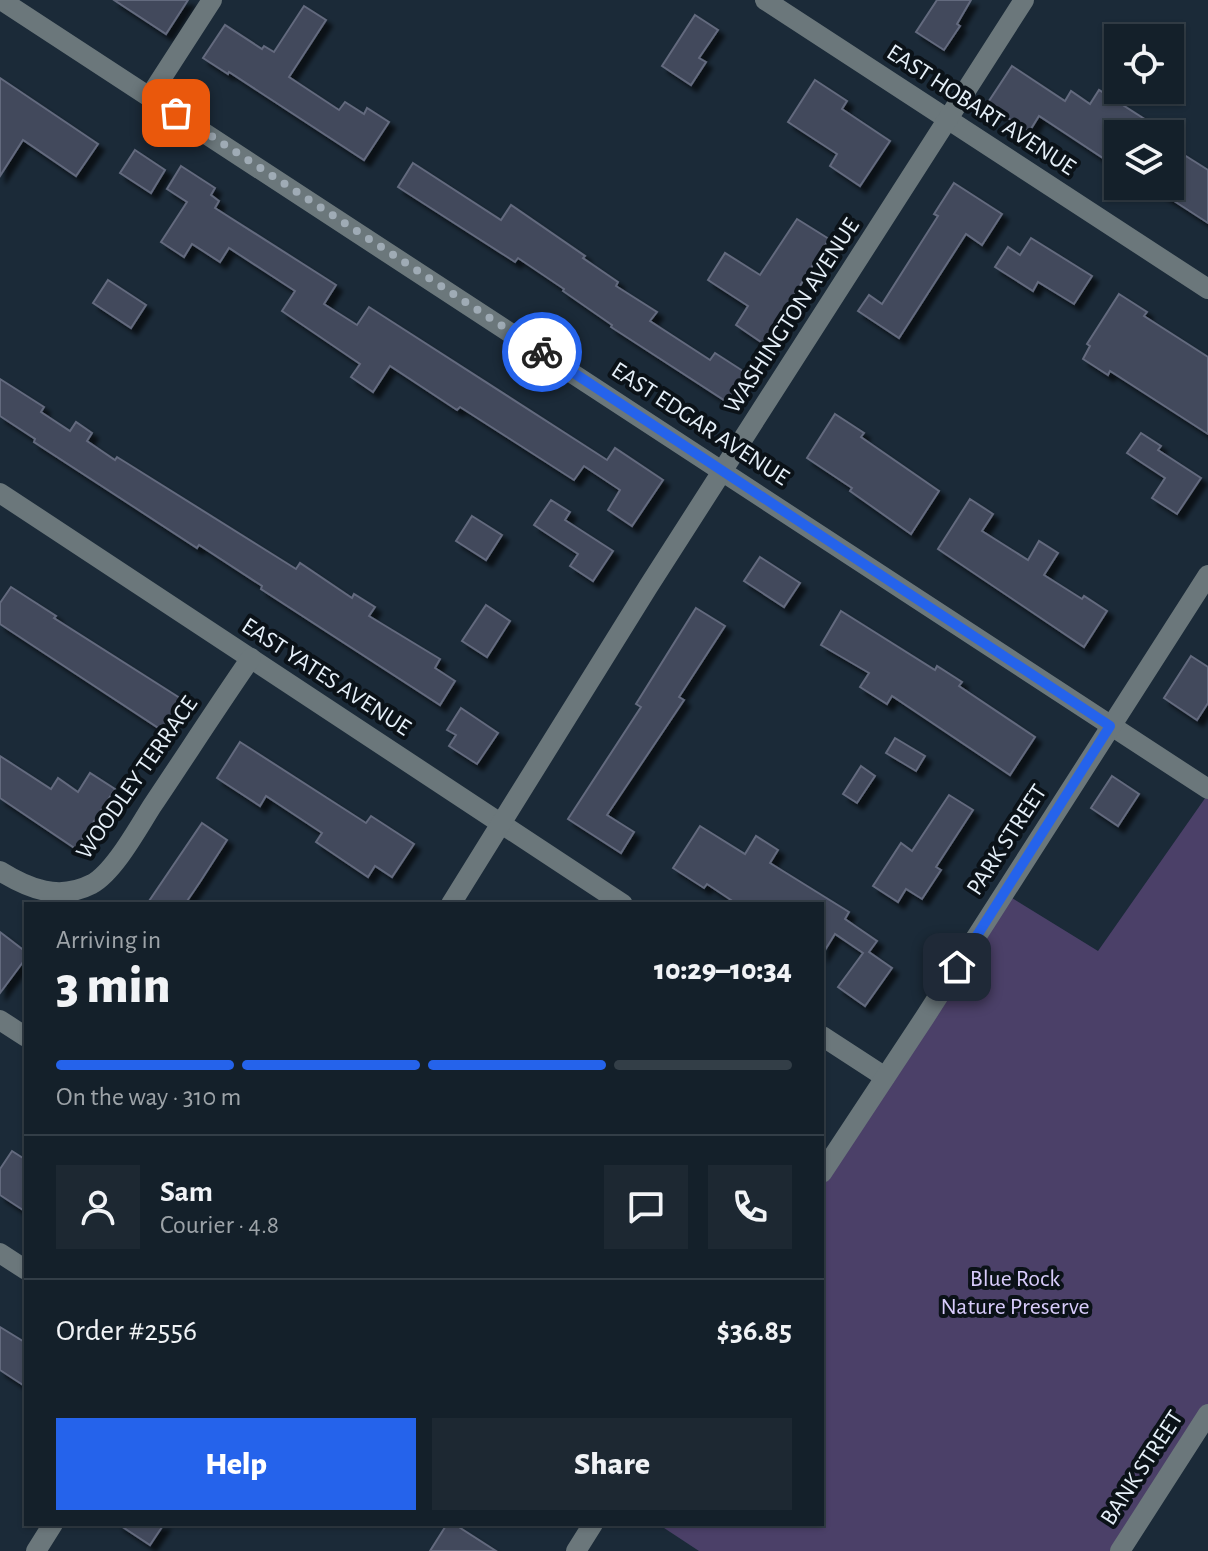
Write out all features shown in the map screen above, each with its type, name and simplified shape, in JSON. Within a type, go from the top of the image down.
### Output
[{"type":"street","name":"EAST EDGAR AVENUE","points":[[1,0],[1208,789]]},
{"type":"street","points":[[150,96],[212,0]]},
{"type":"street","name":"EAST HOBART AVENUE","points":[[765,0],[1208,289]]},
{"type":"street","name":"WASHINGTON AVENUE","points":[[452,902],[565,719],[1024,0]]},
{"type":"street","name":"EAST YATES AVENUE","points":[[0,493],[620,902]]},
{"type":"street","name":"PARK STREET","points":[[824,1170],[1208,575]]},
{"type":"street","name":"WOODLEY TERRACE","points":[[0,871],[37,891],[70,891],[96,882],[135,832],[251,658]]},
{"type":"street","points":[[0,1020],[24,1036]]},
{"type":"street","points":[[824,1037],[885,1077]]},
{"type":"street","points":[[0,1253],[24,1269]]},
{"type":"street","name":"BANK STREET","points":[[1120,1551],[1208,1414]]},
{"type":"street","points":[[36,1551],[52,1526]]},
{"type":"street","points":[[576,1551],[592,1526]]},
{"type":"green space","name":"Blue Rock Nature Preserve","points":[[1208,794],[1208,1414],[1121,1551],[699,1551],[661,1526],[824,1526],[824,1169],[1004,893],[1098,951]]},
{"type":"building","points":[[114,0],[188,0],[166,34]]},
{"type":"building","points":[[937,0],[971,0],[957,24],[960,26],[944,50],[916,32]]},
{"type":"building","points":[[304,6],[326,20],[289,77],[339,110],[345,102],[364,114],[367,108],[389,122],[364,160],[203,58],[225,25],[262,49],[264,46],[274,52]]},
{"type":"building","points":[[695,15],[718,30],[699,58],[706,62],[691,85],[662,66]]},
{"type":"building","points":[[1012,66],[1065,101],[1071,91],[1090,104],[1099,90],[1104,93],[1104,104],[1121,104],[1146,120],[1104,120],[1104,159],[1039,116],[1029,132],[987,104]]},
{"type":"building","points":[[0,78],[98,144],[76,176],[23,140],[0,176]]},
{"type":"building","points":[[815,80],[847,101],[842,109],[890,141],[860,186],[830,166],[837,154],[788,122]]},
{"type":"building","points":[[135,150],[165,170],[151,193],[120,173]]},
{"type":"building","points":[[1184,155],[1208,170],[1208,223],[1173,200],[1184,200]]},
{"type":"building","points":[[413,163],[501,220],[511,205],[585,256],[583,258],[618,282],[616,286],[657,312],[650,321],[710,360],[715,353],[746,373],[727,402],[611,327],[564,289],[518,258],[515,262],[398,187]]},
{"type":"building","points":[[181,166],[215,188],[211,195],[219,201],[215,208],[336,285],[324,304],[357,325],[369,307],[607,460],[615,448],[663,480],[632,526],[608,510],[620,490],[584,466],[574,480],[390,366],[373,392],[351,377],[360,364],[282,311],[295,291],[229,248],[220,262],[192,244],[184,257],[161,242],[187,202],[167,189]]},
{"type":"building","points":[[954,183],[1002,214],[982,245],[966,234],[899,338],[858,311],[869,295],[882,304],[938,216],[934,214]]},
{"type":"building","points":[[797,219],[829,239],[764,344],[736,325],[748,306],[708,280],[725,253],[760,275]]},
{"type":"building","points":[[1031,238],[1092,276],[1074,304],[1038,282],[1033,291],[995,267],[1008,247],[1020,255]]},
{"type":"building","points":[[108,280],[146,305],[131,328],[93,303]]},
{"type":"building","points":[[1119,294],[1147,312],[1144,316],[1208,357],[1208,434],[1110,371],[1108,375],[1083,359],[1090,346],[1087,344]]},
{"type":"building","points":[[0,379],[44,407],[41,412],[70,431],[76,422],[92,433],[87,441],[115,460],[117,457],[296,569],[300,563],[352,598],[354,594],[375,607],[369,616],[440,659],[435,668],[455,681],[440,705],[199,545],[197,548],[34,442],[35,439],[0,416]]},
{"type":"building","points":[[835,414],[864,433],[861,437],[939,491],[911,534],[807,458]]},
{"type":"building","points":[[1141,433],[1161,446],[1158,450],[1201,478],[1177,514],[1152,498],[1165,478],[1127,453]]},
{"type":"building","points":[[970,499],[993,514],[982,531],[1028,560],[1039,541],[1058,553],[1044,575],[1107,611],[1084,647],[938,549]]},
{"type":"building","points":[[551,500],[570,512],[565,520],[613,551],[593,581],[570,566],[578,554],[534,525]]},
{"type":"building","points":[[472,516],[502,535],[486,560],[456,541]]},
{"type":"building","points":[[760,557],[800,583],[784,607],[744,581]]},
{"type":"building","points":[[11,587],[183,700],[163,731],[0,624],[0,603]]},
{"type":"building","points":[[486,605],[510,621],[487,657],[462,641]]},
{"type":"building","points":[[696,608],[725,626],[679,697],[684,700],[607,815],[634,832],[621,853],[568,819],[641,707],[636,704]]},
{"type":"building","points":[[841,611],[935,670],[937,666],[962,682],[959,686],[1035,737],[1010,775],[892,696],[887,704],[860,687],[869,673],[821,645]]},
{"type":"building","points":[[1191,656],[1208,667],[1208,703],[1197,720],[1164,698]]},
{"type":"building","points":[[461,708],[498,733],[477,764],[449,746],[456,735],[447,730]]},
{"type":"building","points":[[895,738],[925,756],[916,771],[886,753]]},
{"type":"building","points":[[240,742],[366,823],[371,816],[414,844],[392,877],[375,866],[368,877],[316,842],[322,833],[266,796],[260,806],[217,778]]},
{"type":"building","points":[[0,756],[51,789],[58,778],[78,792],[90,773],[115,789],[76,849],[0,798]]},
{"type":"building","points":[[861,766],[875,776],[857,803],[843,794]]},
{"type":"building","points":[[1112,776],[1139,794],[1118,826],[1091,808]]},
{"type":"building","points":[[949,795],[973,810],[936,867],[941,870],[922,899],[906,889],[898,902],[873,886],[901,843],[912,851]]},
{"type":"building","points":[[202,823],[227,840],[186,902],[148,902]]},
{"type":"building","points":[[700,826],[745,854],[756,836],[778,850],[770,863],[849,912],[845,919],[877,941],[869,952],[892,968],[865,1006],[838,987],[863,953],[835,934],[824,952],[824,902],[734,902],[707,884],[704,888],[673,868]]},
{"type":"building","points":[[0,932],[24,950],[24,961],[0,993]]},
{"type":"building","points":[[12,1151],[24,1159],[24,1211],[0,1195],[0,1169]]},
{"type":"building","points":[[0,1327],[24,1342],[24,1386],[0,1370]]},
{"type":"building","points":[[121,1526],[163,1526],[150,1545]]},
{"type":"building","points":[[446,1526],[457,1526],[496,1551],[430,1551]]},
{"type":"way so far","points":[[176,113],[542,352]]},
{"type":"route","points":[[542,352],[1110,726],[957,967]]}]
